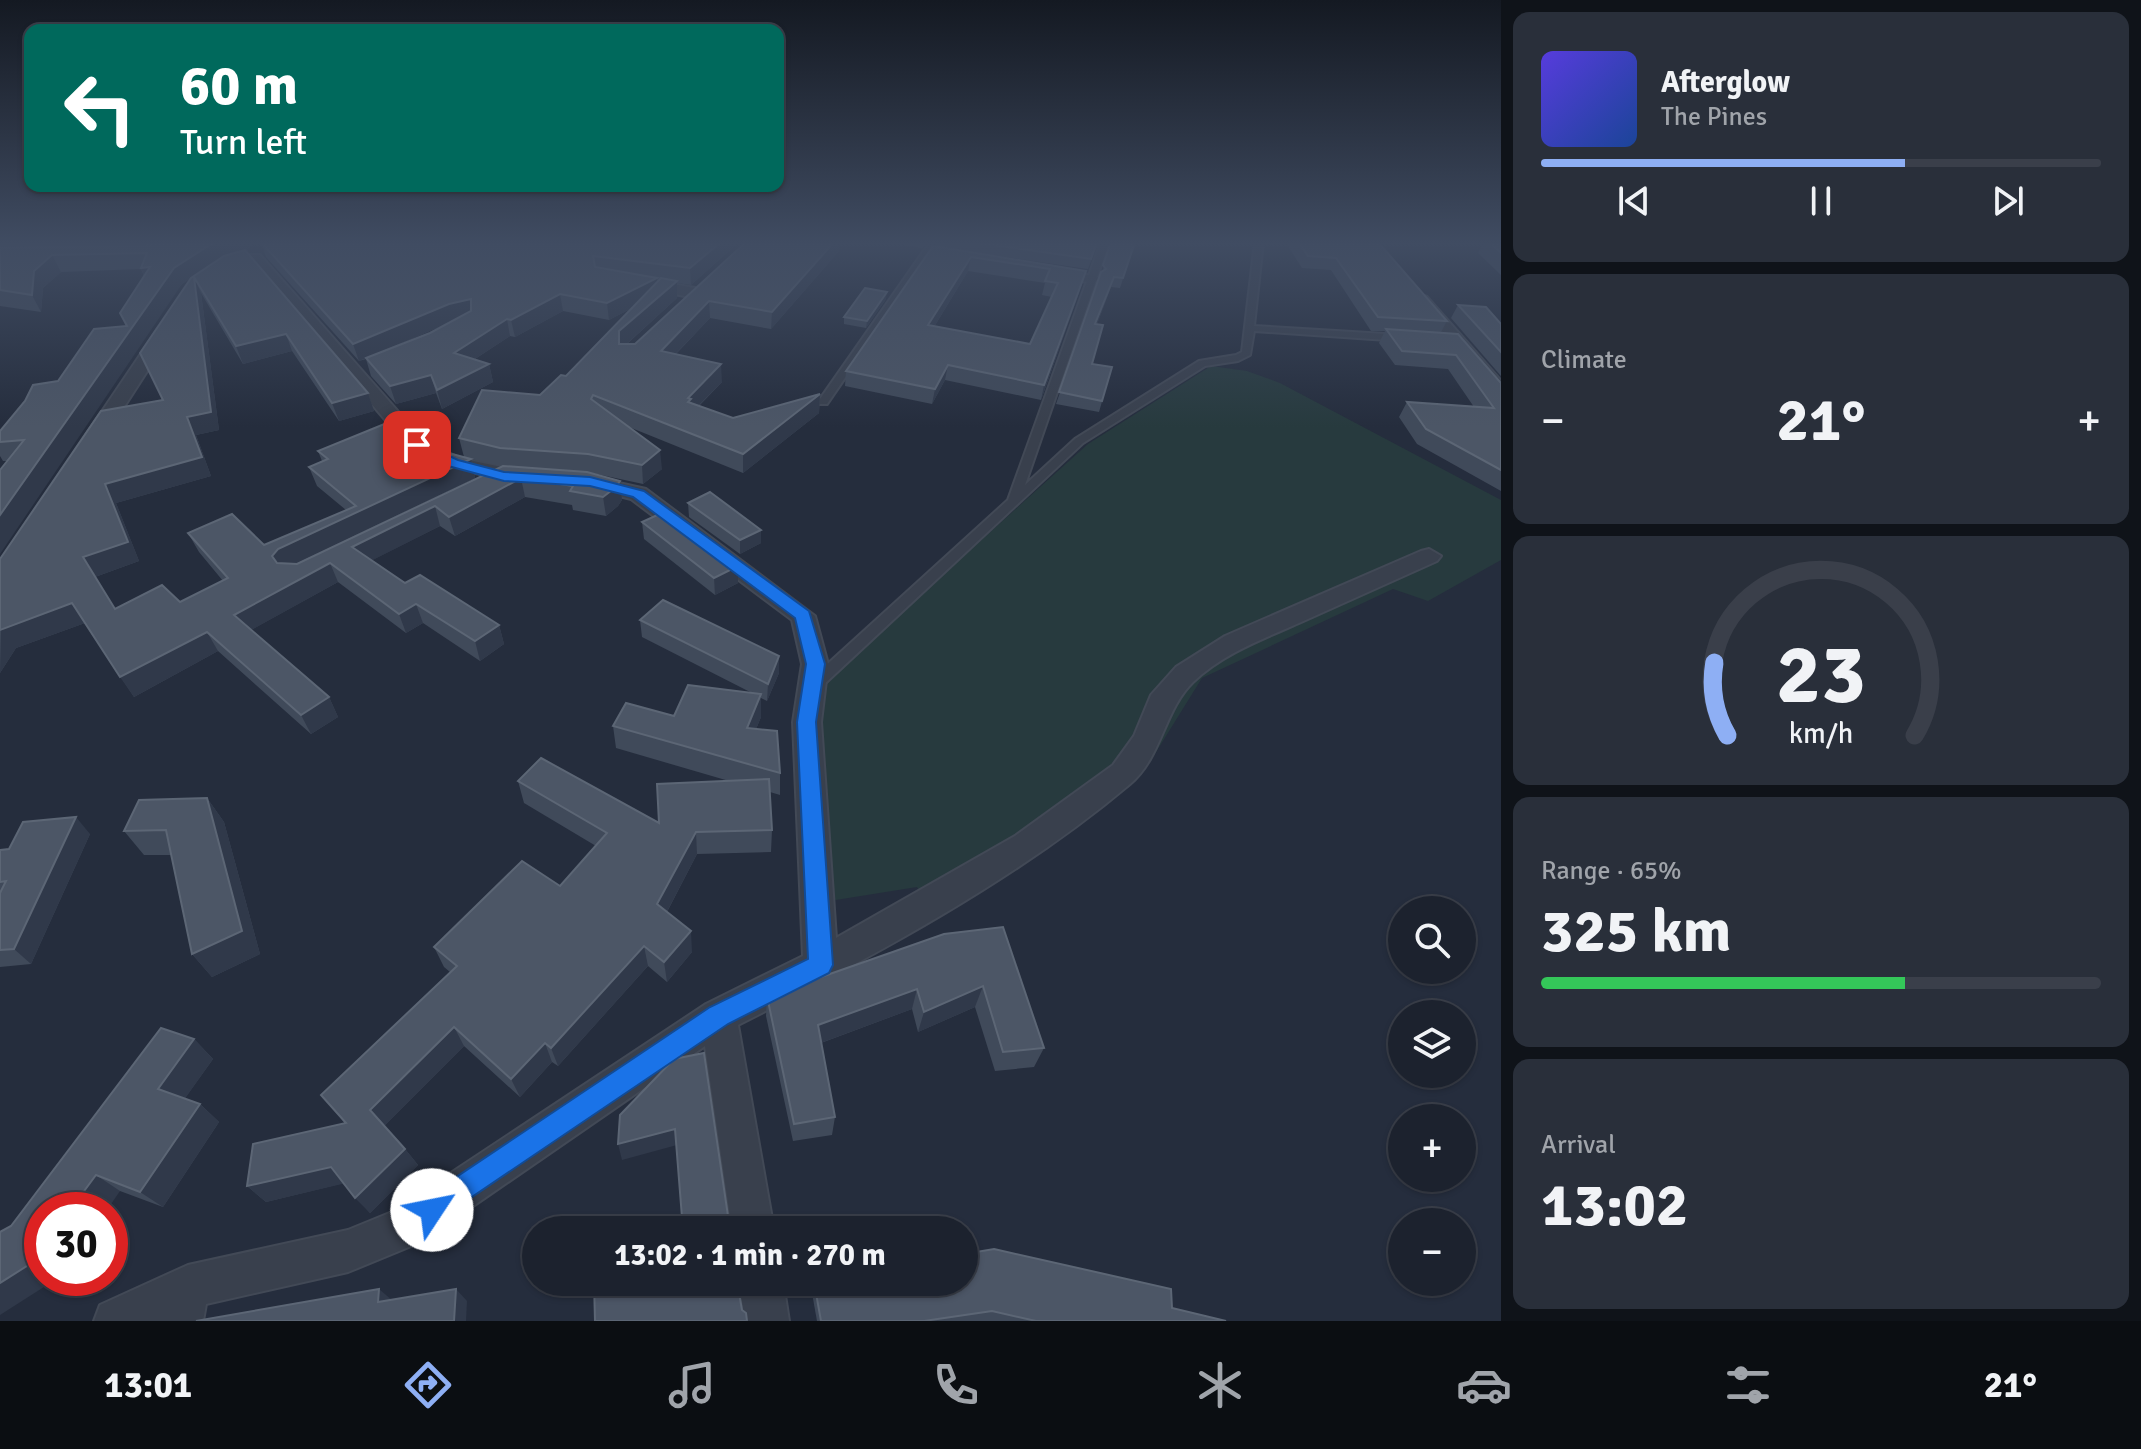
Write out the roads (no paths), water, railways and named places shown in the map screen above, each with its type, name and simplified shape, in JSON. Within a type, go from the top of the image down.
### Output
[{"type":"street","points":[[299,304],[362,370],[417,445],[453,463],[504,476],[590,482],[638,494],[803,616],[815,664],[807,722],[821,965]]},
{"type":"street","points":[[1421,304],[1447,341],[1501,392]]},
{"type":"street","points":[[84,454],[176,312]]},
{"type":"street","points":[[476,489],[504,476]]},
{"type":"street","points":[[116,1321],[184,1304],[348,1251],[406,1227],[719,1016],[821,965],[1026,845],[1123,773],[1146,740],[1161,702],[1185,674],[1234,642],[1429,556]]},
{"type":"street","points":[[719,1016],[751,1216]]},
{"type":"street","points":[[763,1296],[767,1321]]},
{"type":"lane","points":[[823,402],[894,304]]},
{"type":"lane","points":[[1013,503],[1083,304]]},
{"type":"lane","points":[[812,686],[1079,441],[1202,363],[1247,353],[1253,304]]},
{"type":"lane","points":[[1251,328],[1408,338]]}]
